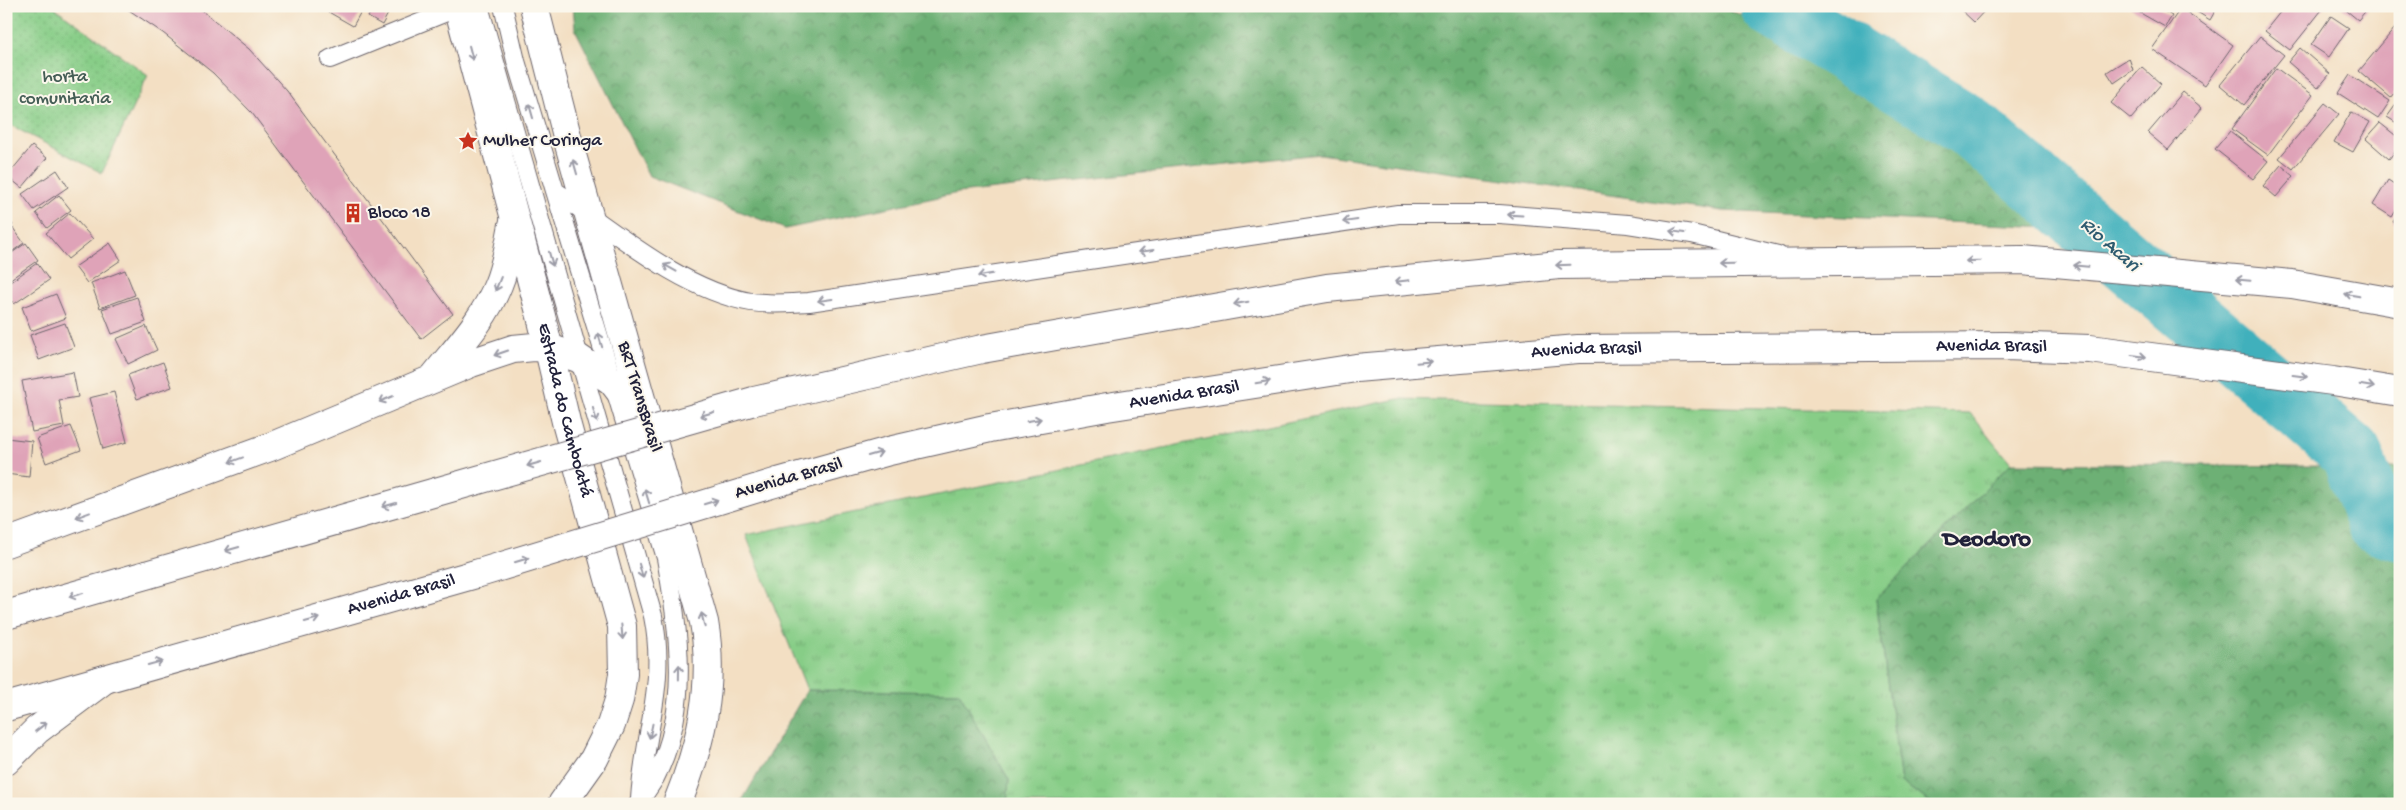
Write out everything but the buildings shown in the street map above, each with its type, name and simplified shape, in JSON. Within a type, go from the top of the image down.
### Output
[{"type":"main road","points":[[534,6],[588,214],[704,622],[708,646],[706,704],[700,742],[677,804]]},
{"type":"main road","name":"Estrada do Camboatá","points":[[465,7],[514,220],[541,316],[567,426],[622,626],[623,650],[619,700],[611,725],[594,759],[562,804]]},
{"type":"main road","points":[[431,380],[474,328],[498,286],[506,260],[514,220]]},
{"type":"main road","points":[[6,615],[754,401],[982,349],[1327,288],[1559,265],[2022,260],[2292,284],[2400,303]]},
{"type":"main road","name":"Avenida Brasil","points":[[6,707],[108,676],[476,574],[778,482],[889,451],[990,428],[1107,407],[1356,368],[1578,349],[2005,346],[2090,349],[2334,380],[2400,392]]},
{"type":"main road","points":[[6,543],[270,447],[431,380],[512,349],[549,348],[578,358],[612,381],[652,434]]},
{"type":"main road","points":[[6,761],[37,730],[108,676]]},
{"type":"lane","name":"BRT TransBrasil","points":[[503,6],[555,191],[666,558],[677,620],[680,666],[678,705],[664,756],[654,778],[639,802]]},
{"type":"lane","name":"BRT TransBrasil","points":[[465,7],[529,178],[578,358],[643,578],[657,634],[658,683],[639,802]]},
{"type":"lane","points":[[330,59],[465,7]]},
{"type":"lane","points":[[529,178],[541,316]]},
{"type":"lane","points":[[555,191],[649,256],[701,285],[751,302],[777,304],[809,302],[1398,214],[1499,214],[1628,224],[1692,234],[1810,262]]},
{"type":"green space","name":"horta comunitaria","points":[[6,6],[52,6],[148,75],[102,173],[6,123]]},
{"type":"green space","points":[[573,6],[1718,6],[1770,26],[1956,144],[2049,227],[1722,211],[1320,154],[958,193],[785,229],[649,176],[575,29]]},
{"type":"green space","points":[[1398,399],[1970,413],[2011,463],[1876,599],[1901,782],[1933,804],[1007,804],[1009,780],[959,692],[807,690],[746,535]]},
{"type":"green space","points":[[2011,463],[2400,467],[2400,804],[1933,804],[1901,782],[1876,599]]},
{"type":"green space","points":[[807,690],[959,692],[1009,780],[1007,804],[740,804]]},
{"type":"waterway","name":"Rio Acari","points":[[1771,6],[1969,126],[2351,453],[2377,522],[2400,530]]},
{"type":"place","name":"Mulher Coringa","points":[[468,141]]},
{"type":"place","name":"Bloco 18","points":[[353,213]]},
{"type":"district","name":"Deodoro","points":[[1987,540]]}]
